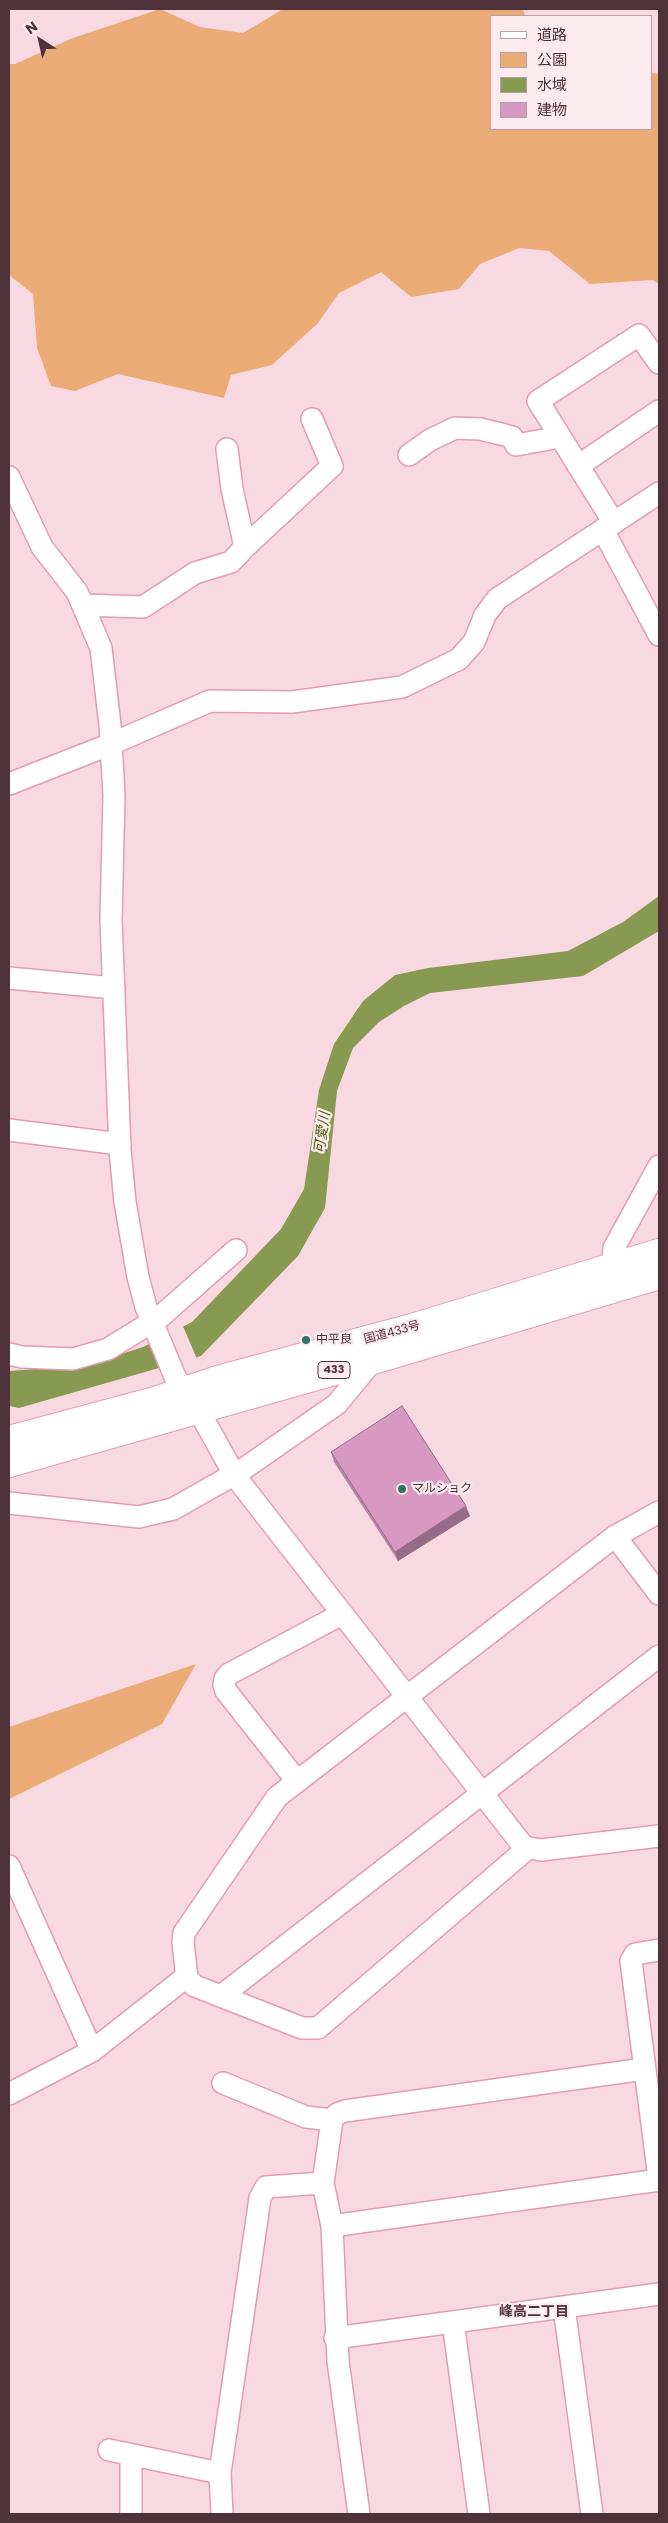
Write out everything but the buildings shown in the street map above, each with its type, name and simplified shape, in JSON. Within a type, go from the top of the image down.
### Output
[{"type":"highway","name":"国道433号","points":[[9,1463],[187,1386],[373,1360],[611,1280],[659,1253]]},
{"type":"highway","name":"国道433号","points":[[9,1440],[187,1386],[412,1328],[611,1280],[659,1275]]},
{"type":"street","points":[[659,363],[639,335],[538,401],[578,466],[609,526],[659,635]]},
{"type":"street","points":[[578,466],[659,411]]},
{"type":"street","points":[[83,605],[143,607],[195,572],[231,562],[332,466],[312,419]]},
{"type":"street","points":[[409,456],[430,440],[455,428],[505,435],[512,437],[516,445],[560,437]]},
{"type":"street","points":[[228,449],[232,489],[245,547]]},
{"type":"street","points":[[9,477],[42,547],[77,592],[101,648],[111,744],[114,795],[110,879],[120,1144],[125,1202],[138,1277],[187,1386],[234,1474],[518,1841],[528,1848],[541,1850],[659,1834]]},
{"type":"street","points":[[9,784],[111,744],[210,701],[292,702],[402,687],[459,659],[474,642],[485,615],[497,599],[659,494]]},
{"type":"street","points":[[9,978],[114,988]]},
{"type":"street","points":[[9,1130],[120,1144]]},
{"type":"street","points":[[611,1280],[614,1248],[618,1238],[659,1166]]},
{"type":"street","points":[[9,1354],[55,1360],[91,1356],[108,1349],[160,1323],[236,1250]]},
{"type":"street","points":[[9,1503],[139,1517],[173,1509],[270,1451],[337,1404],[373,1360]]},
{"type":"street","points":[[528,1848],[318,2028],[302,2028],[195,1986],[186,1976],[183,1942],[186,1928],[274,1800],[615,1536],[659,1512]]},
{"type":"street","points":[[615,1536],[659,1594]]},
{"type":"street","points":[[297,1781],[226,1691],[225,1679],[229,1674],[342,1614]]},
{"type":"street","points":[[221,1996],[659,1656]]},
{"type":"street","points":[[9,1866],[92,2051]]},
{"type":"street","points":[[332,2226],[659,2179],[630,1961],[635,1954],[659,1950]]},
{"type":"street","points":[[9,2094],[92,2051],[186,1976]]},
{"type":"street","points":[[359,2514],[335,2338],[332,2226],[323,2183],[332,2120],[338,2114],[345,2111],[644,2070]]},
{"type":"street","points":[[223,2083],[306,2117],[332,2120]]},
{"type":"street","points":[[222,2514],[220,2473],[260,2198],[266,2187],[323,2183]]},
{"type":"street","points":[[335,2338],[659,2294]]},
{"type":"street","points":[[564,2307],[592,2514]]},
{"type":"street","points":[[453,2322],[479,2514]]},
{"type":"street","points":[[109,2450],[220,2473]]},
{"type":"street","points":[[131,2455],[131,2514]]},
{"type":"green space","points":[[160,9],[200,27],[243,33],[283,9],[523,9],[525,15],[490,15],[490,130],[653,130],[653,73],[659,74],[659,284],[653,280],[590,284],[549,251],[519,248],[480,264],[459,289],[411,297],[381,272],[339,293],[318,323],[272,365],[231,375],[224,398],[118,374],[75,391],[51,386],[37,348],[33,294],[9,275],[9,64],[15,64],[73,38]]},
{"type":"green space","points":[[196,1664],[162,1724],[9,1799],[9,1727]]},
{"type":"water","name":"可愛川","points":[[659,896],[659,931],[583,976],[430,993],[404,1006],[379,1022],[353,1048],[337,1091],[325,1208],[298,1256],[201,1356],[19,1408],[9,1406],[9,1371],[88,1365],[143,1347],[192,1322],[281,1229],[304,1189],[319,1090],[334,1044],[363,1001],[395,975],[428,968],[568,951],[623,922]]},
{"type":"pier","points":[[182,1324],[197,1359],[178,1365],[164,1333]]},
{"type":"place","name":"中平良","points":[[306,1340]]},
{"type":"place","name":"マルショク","points":[[402,1489]]},
{"type":"district","name":"峰高二丁目","points":[[534,2312]]}]
